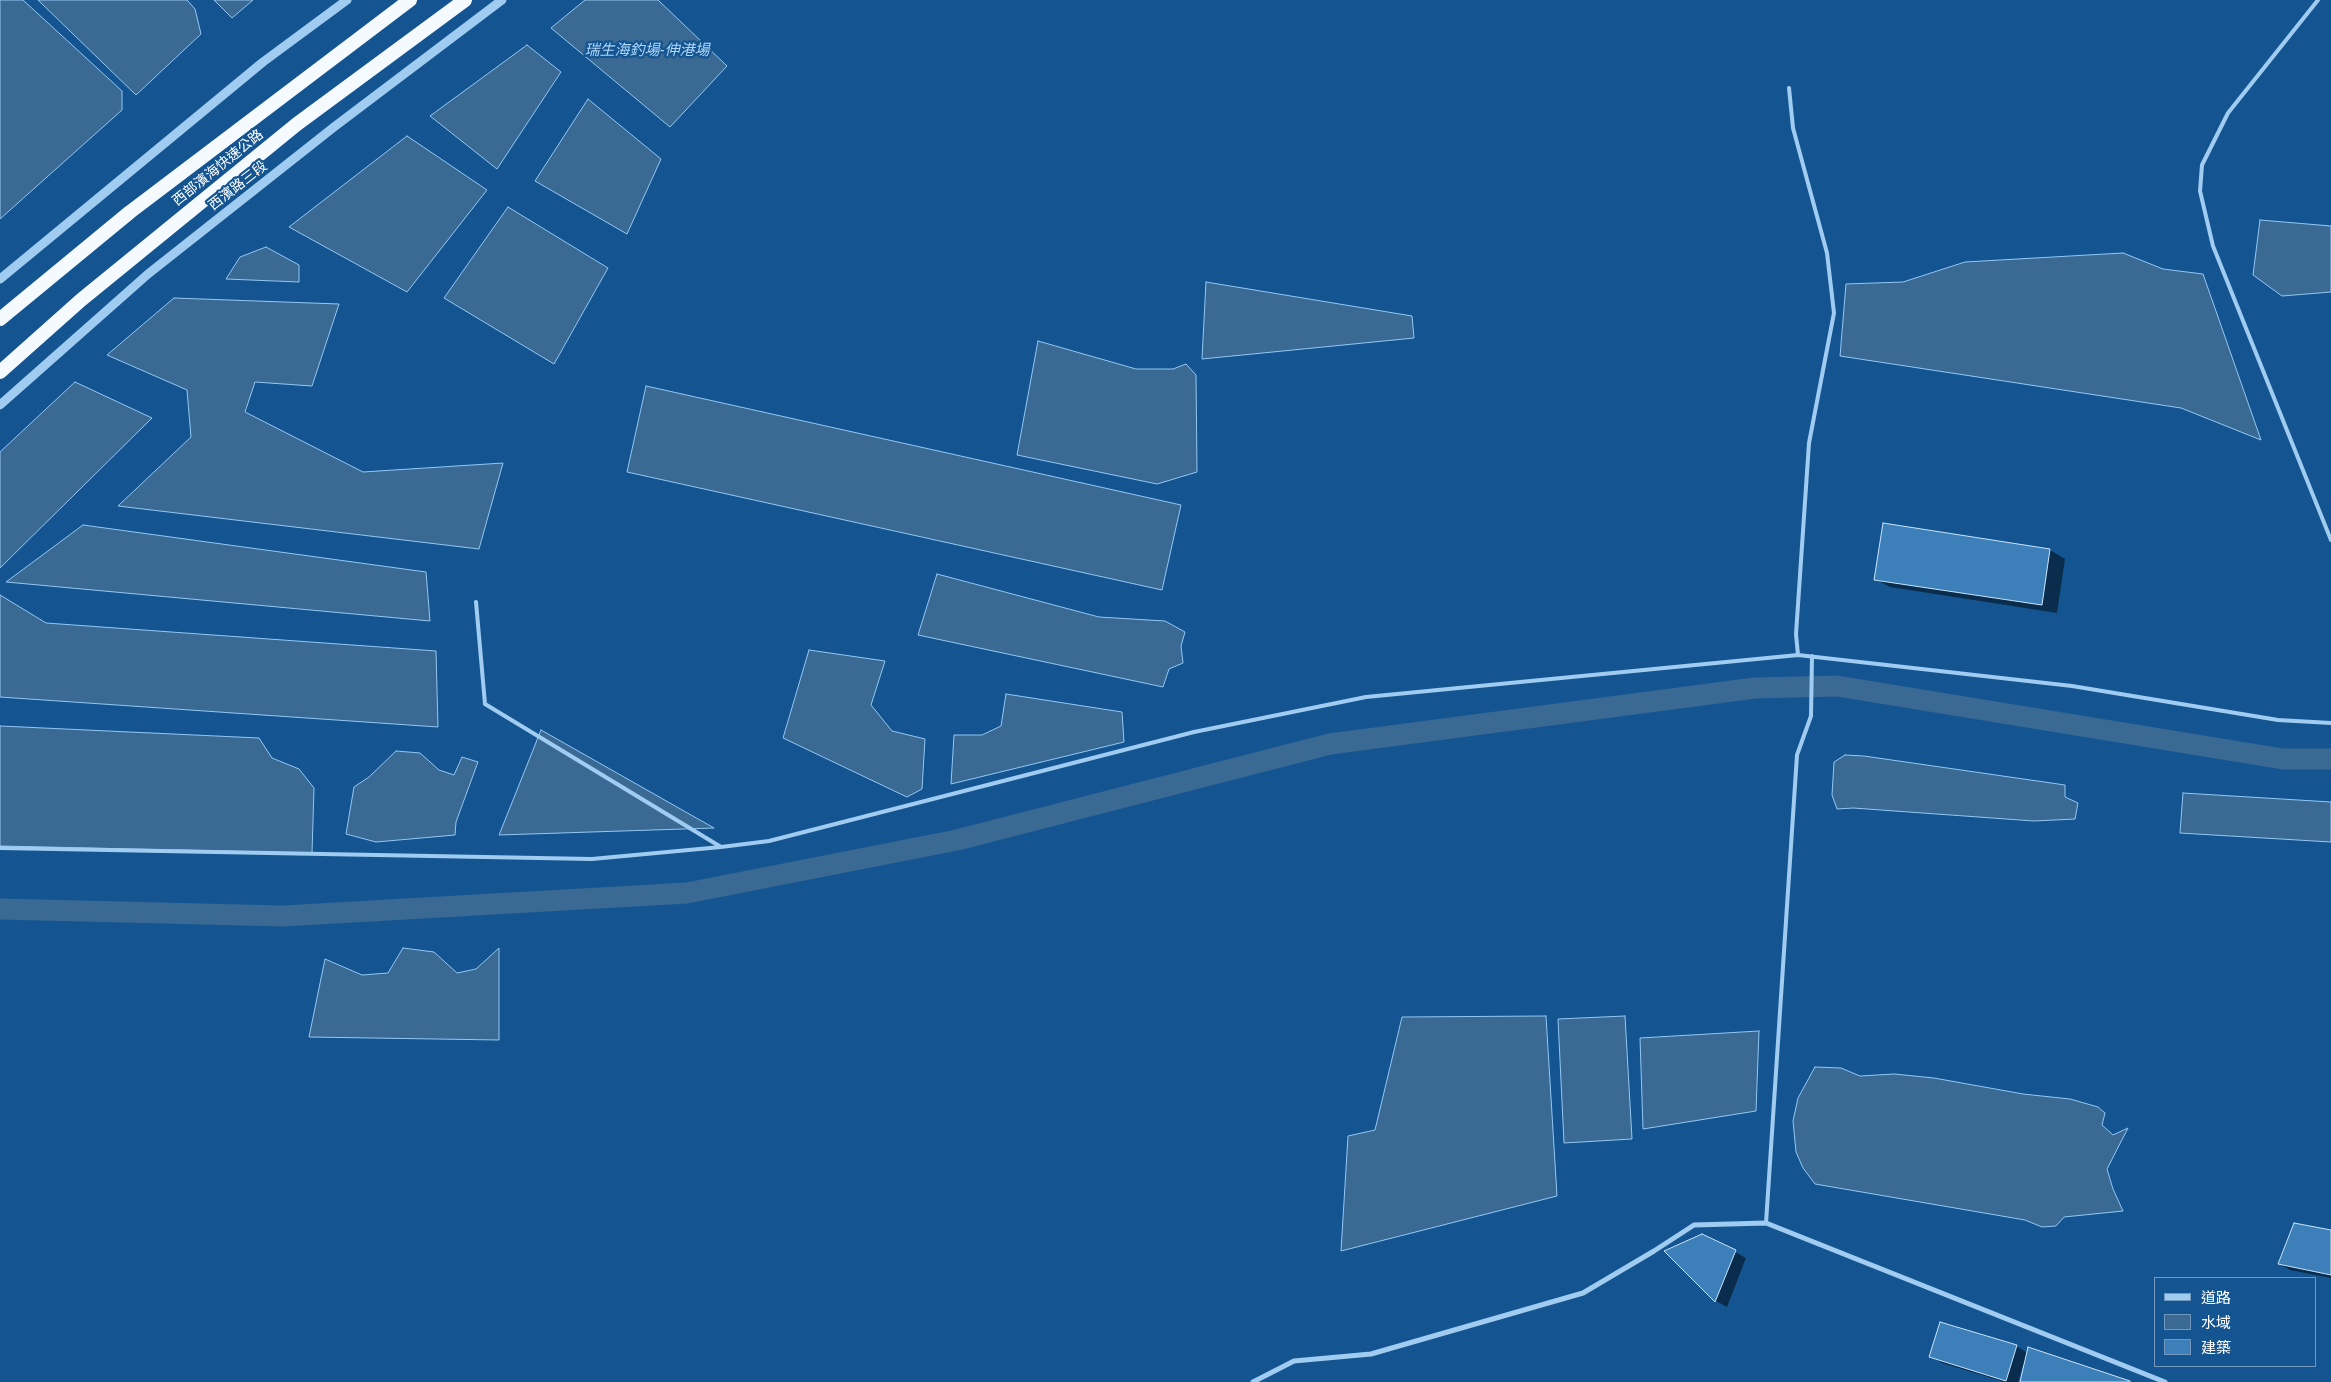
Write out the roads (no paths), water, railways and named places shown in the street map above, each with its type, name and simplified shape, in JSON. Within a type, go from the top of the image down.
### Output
[{"type":"highway","name":"西部濱海快速公路","points":[[0,319],[130,212],[410,0]]},
{"type":"highway","name":"西部濱海快速公路","points":[[0,372],[81,300],[297,124],[465,0]]},
{"type":"street","points":[[0,279],[263,62],[347,0]]},
{"type":"street","name":"西濱路三段","points":[[0,405],[148,274],[334,127],[502,0]]},
{"type":"street","points":[[1253,1382],[1294,1361],[1371,1354],[1583,1293],[1694,1225],[1766,1223],[2165,1382]]},
{"type":"lane","points":[[2318,0],[2228,113],[2202,164],[2200,191],[2213,246],[2331,540]]},
{"type":"lane","points":[[1789,88],[1793,128],[1827,253],[1834,313],[1808,443],[1796,634],[1798,655]]},
{"type":"lane","points":[[476,602],[485,704],[721,847]]},
{"type":"lane","points":[[0,848],[592,859],[721,847],[778,839],[1194,732],[1366,697],[1798,655],[2072,686],[2278,720],[2331,723]]},
{"type":"lane","points":[[1766,1223],[1797,755],[1811,716],[1812,656]]},
{"type":"water","points":[[0,0],[23,0],[122,91],[122,110],[0,219]]},
{"type":"water","points":[[38,0],[187,0],[195,9],[201,34],[136,95]]},
{"type":"water","points":[[214,0],[253,0],[232,18]]},
{"type":"water","name":"瑞生海釣場-伸港場","points":[[585,0],[658,0],[727,66],[670,127],[551,28]]},
{"type":"water","points":[[527,45],[561,72],[497,169],[430,116]]},
{"type":"water","points":[[588,99],[661,159],[627,234],[535,181]]},
{"type":"water","points":[[407,136],[487,190],[407,292],[289,227]]},
{"type":"water","points":[[508,207],[608,268],[554,364],[444,298]]},
{"type":"water","points":[[2260,220],[2331,226],[2331,292],[2282,296],[2253,275]]},
{"type":"water","points":[[266,247],[299,265],[299,282],[226,279],[240,257]]},
{"type":"water","points":[[2123,253],[2163,269],[2203,274],[2261,440],[2181,408],[1840,356],[1846,284],[1903,282],[1965,262]]},
{"type":"water","points":[[1206,282],[1412,316],[1414,338],[1202,359]]},
{"type":"water","points":[[174,298],[339,304],[312,386],[255,382],[245,412],[363,472],[503,463],[479,549],[118,506],[191,437],[187,390],[107,355]]},
{"type":"water","points":[[1038,341],[1136,369],[1173,369],[1186,364],[1196,375],[1197,472],[1157,484],[1017,455]]},
{"type":"water","points":[[75,382],[152,418],[0,568],[0,452]]},
{"type":"water","points":[[646,386],[1181,505],[1162,590],[627,472]]},
{"type":"water","points":[[83,525],[426,572],[430,621],[6,582]]},
{"type":"water","points":[[937,574],[1099,617],[1165,621],[1185,632],[1181,646],[1183,663],[1169,669],[1163,687],[918,635]]},
{"type":"water","points":[[0,595],[46,623],[436,651],[438,727],[0,697]]},
{"type":"water","points":[[809,650],[885,661],[871,705],[892,731],[925,739],[922,789],[907,797],[783,738]]},
{"type":"water","points":[[1006,694],[1122,712],[1124,742],[951,784],[954,735],[982,735],[1001,726]]},
{"type":"water","points":[[0,726],[259,738],[272,758],[299,769],[314,788],[312,853],[0,846]]},
{"type":"water","points":[[541,730],[714,828],[499,835]]},
{"type":"water","points":[[396,751],[420,753],[439,770],[454,775],[462,757],[478,762],[456,822],[455,835],[376,842],[346,834],[354,787],[369,777]]},
{"type":"water","points":[[1845,755],[1864,756],[2065,785],[2065,797],[2078,803],[2075,819],[2034,821],[1853,808],[1837,809],[1832,795],[1834,762]]},
{"type":"water","points":[[2183,793],[2331,802],[2331,842],[2180,833]]},
{"type":"water","points":[[403,948],[434,952],[457,973],[476,969],[499,948],[499,1040],[309,1037],[325,959],[362,975],[388,973]]},
{"type":"water","points":[[1546,1016],[1557,1196],[1341,1251],[1348,1136],[1375,1130],[1402,1017]]},
{"type":"water","points":[[1625,1016],[1632,1139],[1564,1143],[1558,1019]]},
{"type":"water","points":[[1759,1031],[1756,1111],[1643,1129],[1640,1038]]},
{"type":"water","points":[[1815,1067],[1841,1068],[1860,1076],[1894,1074],[1934,1078],[2023,1094],[2070,1099],[2098,1107],[2105,1113],[2102,1125],[2113,1135],[2128,1128],[2107,1169],[2113,1189],[2123,1211],[2064,1217],[2056,1226],[2042,1227],[2025,1220],[1815,1184],[1803,1168],[1796,1152],[1793,1121],[1798,1098]]},
{"type":"waterway","points":[[0,909],[283,916],[687,893],[957,840],[1330,744],[1755,688],[1837,686],[2283,759],[2331,759]]}]
